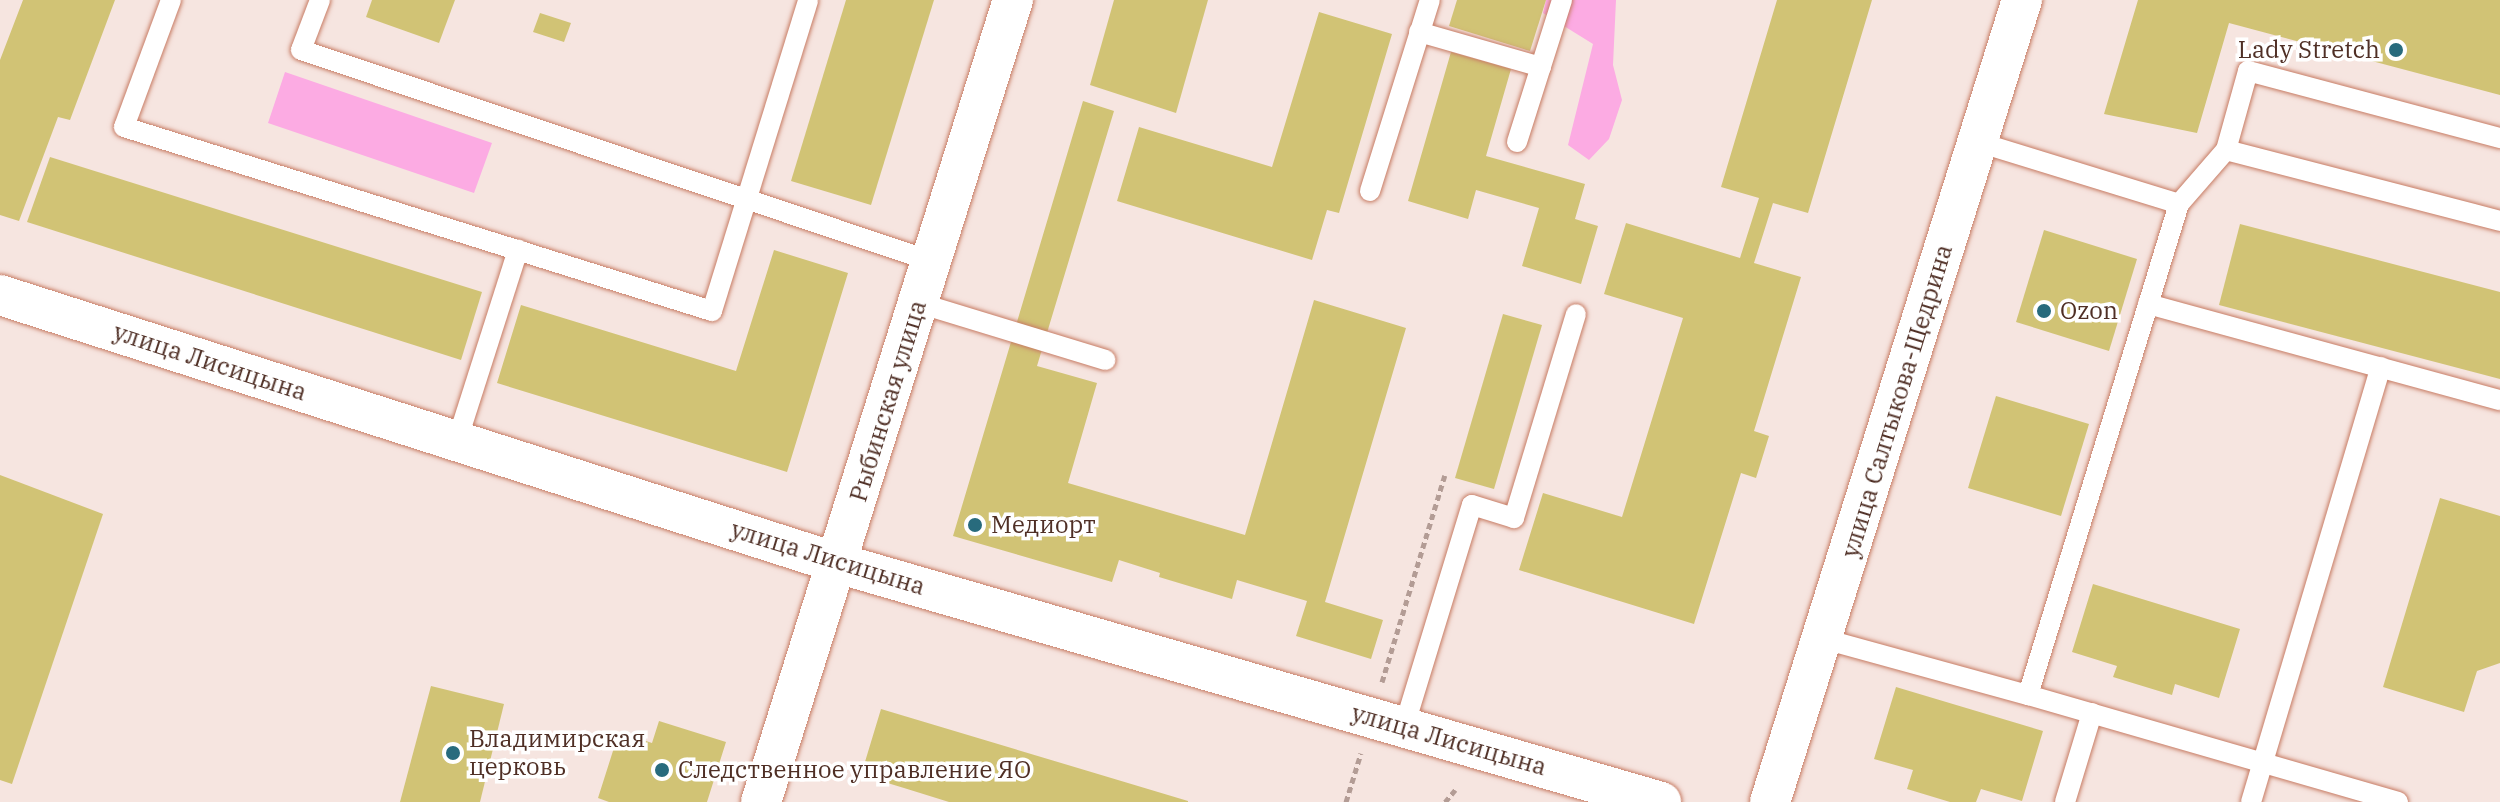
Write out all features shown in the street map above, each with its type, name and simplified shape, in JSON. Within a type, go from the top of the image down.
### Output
[{"type":"street","name":"Рыбинская улица","points":[[761,802],[1013,0]]},
{"type":"street","name":"улица Салтыкова-Щедрина","points":[[1770,802],[1824,639],[2022,0]]},
{"type":"street","name":"улица Лисицына","points":[[0,295],[837,563],[1388,723],[1568,789],[1661,802]]},
{"type":"lane","points":[[171,0],[124,127],[712,311],[808,0]]},
{"type":"lane","points":[[320,0],[301,50],[931,261]]},
{"type":"lane","points":[[1370,191],[1429,0]]},
{"type":"lane","points":[[1517,142],[1562,0]]},
{"type":"lane","points":[[1419,32],[1541,67]]},
{"type":"lane","points":[[2028,695],[2179,204],[2226,150],[2248,71],[2500,138]]},
{"type":"lane","points":[[1978,142],[2179,204]]},
{"type":"lane","points":[[2226,150],[2500,221]]},
{"type":"lane","points":[[457,441],[518,250]]},
{"type":"lane","points":[[919,303],[1105,360]]},
{"type":"lane","points":[[2148,304],[2500,400]]},
{"type":"lane","points":[[1388,723],[1472,505],[1514,518],[1576,314]]},
{"type":"lane","points":[[2251,802],[2381,367]]},
{"type":"lane","points":[[1824,639],[2398,802]]},
{"type":"lane","points":[[2065,802],[2092,713]]},
{"type":"path","points":[[1346,802],[1388,723],[1445,475]]},
{"type":"path","points":[[1445,802],[1455,790]]},
{"type":"shaded area","points":[[1546,0],[1616,0],[1613,65],[1622,100],[1609,139],[1589,160],[1568,145],[1593,44],[1543,13]]},
{"type":"shaded area","points":[[285,72],[492,143],[474,193],[268,123]]},
{"type":"building","points":[[23,0],[115,0],[70,120],[58,117],[19,221],[0,215],[0,60]]},
{"type":"building","points":[[372,0],[455,0],[439,43],[366,17]]},
{"type":"building","points":[[846,0],[934,0],[871,205],[791,181]]},
{"type":"building","points":[[1114,0],[1208,0],[1176,113],[1090,85]]},
{"type":"building","points":[[1457,0],[1546,0],[1530,51],[1449,26]]},
{"type":"building","points":[[1777,0],[1872,0],[1808,213],[1773,203],[1754,263],[1801,277],[1754,431],[1769,436],[1756,478],[1741,473],[1694,624],[1519,570],[1543,493],[1622,517],[1683,318],[1604,294],[1626,223],[1740,258],[1759,198],[1721,187]]},
{"type":"building","points":[[2138,0],[2500,0],[2500,95],[2229,23],[2197,133],[2104,114]]},
{"type":"building","points":[[1319,12],[1392,34],[1339,213],[1327,210],[1312,260],[1117,201],[1139,127],[1272,167]]},
{"type":"building","points":[[540,13],[571,23],[564,42],[533,32]]},
{"type":"building","points":[[1451,52],[1511,69],[1486,156],[1585,184],[1575,219],[1598,226],[1581,284],[1522,266],[1539,208],[1476,190],[1468,219],[1408,201]]},
{"type":"building","points":[[1083,101],[1114,111],[1037,366],[1097,383],[1068,483],[1245,535],[1314,300],[1406,328],[1325,602],[1383,620],[1371,659],[1296,636],[1307,601],[1237,580],[1232,599],[1159,577],[1160,573],[1119,560],[1112,582],[953,536]]},
{"type":"building","points":[[50,157],[482,292],[461,360],[27,222]]},
{"type":"building","points":[[2240,224],[2500,292],[2500,379],[2219,305]]},
{"type":"building","points":[[2044,230],[2137,259],[2109,351],[2016,322]]},
{"type":"building","points":[[774,250],[848,273],[787,472],[497,383],[521,305],[736,371]]},
{"type":"building","points":[[1503,314],[1542,325],[1494,489],[1455,478]]},
{"type":"building","points":[[1996,396],[2089,424],[2061,516],[1968,488]]},
{"type":"building","points":[[0,475],[103,514],[12,784],[0,780]]},
{"type":"building","points":[[2440,498],[2500,516],[2500,663],[2477,671],[2464,712],[2383,687]]},
{"type":"building","points":[[2093,584],[2240,629],[2219,698],[2175,684],[2172,695],[2113,677],[2117,666],[2072,652]]},
{"type":"building","name":"Владимирская церковь","points":[[431,686],[504,704],[480,802],[400,802]]},
{"type":"building","points":[[1896,687],[2043,731],[2022,801],[1981,789],[1976,802],[1950,802],[1907,789],[1913,770],[1874,759]]},
{"type":"building","points":[[881,709],[1188,802],[949,802],[861,775]]},
{"type":"building","name":"Следственное управление ЯО","points":[[659,721],[726,742],[707,802],[609,802],[598,798],[619,732],[652,743]]},
{"type":"place","name":"Lady Stretch","points":[[2396,50]]},
{"type":"place","name":"Ozon","points":[[2044,311]]},
{"type":"place","name":"Медиорт","points":[[975,525]]},
{"type":"place","name":"Владимирская церковь","points":[[453,753]]},
{"type":"place","name":"Следственное управление ЯО","points":[[662,770]]}]
